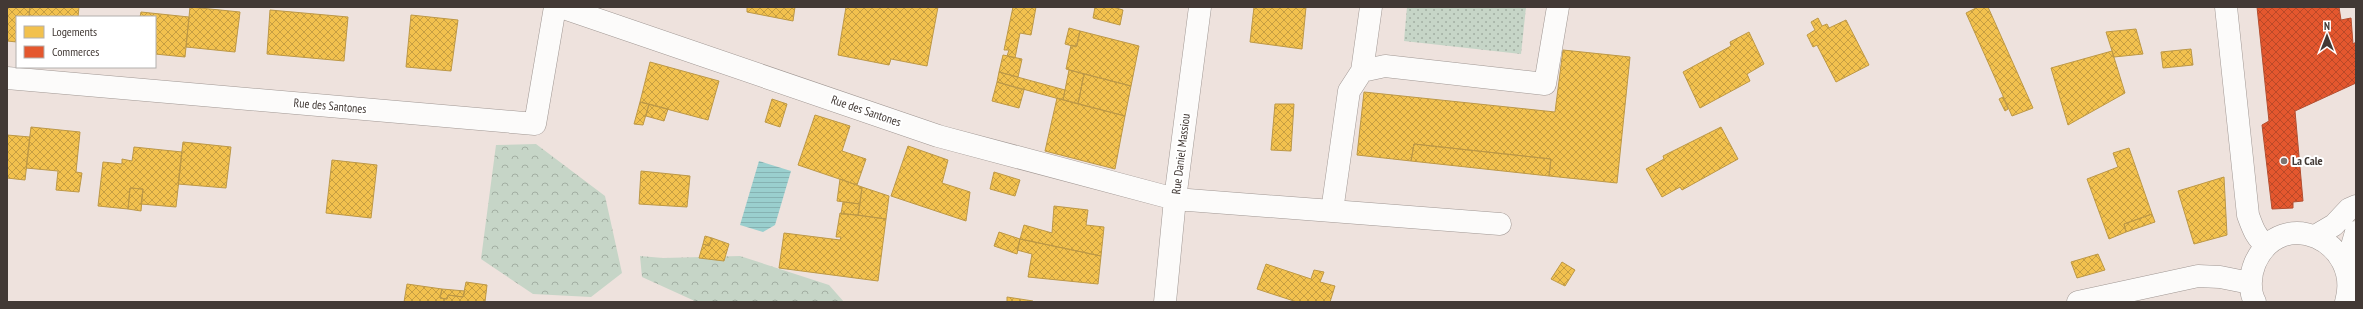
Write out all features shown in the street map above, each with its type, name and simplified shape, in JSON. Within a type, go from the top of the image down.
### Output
[{"type":"street","name":"Rue des Santones","points":[[7,78],[535,124],[555,7]]},
{"type":"street","name":"Rue des Santones","points":[[561,7],[938,136],[1175,198],[1500,224]]},
{"type":"street","name":"Rue Daniel Massiou","points":[[1165,302],[1175,198],[1200,7]]},
{"type":"street","points":[[1332,211],[1349,91],[1362,71],[1371,7]]},
{"type":"street","points":[[1362,71],[1384,66],[1545,84],[1558,7]]},
{"type":"street","points":[[2226,7],[2248,215],[2261,242],[2267,245]]},
{"type":"street","points":[[2317,235],[2334,225],[2349,208],[2356,206]]},
{"type":"street","points":[[2347,264],[2356,232]]},
{"type":"street","points":[[2078,302],[2198,276],[2220,277],[2252,292],[2252,269],[2258,256],[2267,245],[2291,234],[2317,235],[2329,242],[2340,252],[2347,264],[2350,279],[2346,302]]},
{"type":"green space","points":[[1407,7],[1526,7],[1521,54],[1404,41]]},
{"type":"green space","points":[[536,144],[605,196],[622,273],[591,297],[533,294],[481,259],[496,145]]},
{"type":"green space","points":[[640,256],[663,258],[740,256],[829,285],[844,302],[697,302],[642,277]]},
{"type":"water","points":[[759,161],[791,171],[775,225],[763,232],[740,225]]},
{"type":"building: Logements","points":[[7,7],[30,7],[29,16],[16,16],[16,42],[7,41]]},
{"type":"building: Logements","points":[[30,7],[79,7],[78,16],[29,16]]},
{"type":"building: Logements","points":[[190,7],[240,12],[235,52],[186,47]]},
{"type":"building: Logements","points":[[747,7],[795,7],[793,21],[747,12]]},
{"type":"building: Logements","points":[[846,7],[938,7],[927,66],[891,59],[889,65],[838,55]]},
{"type":"building: Logements","points":[[1013,7],[1036,7],[1031,35],[1020,33],[1015,58],[1007,56],[1009,50],[1004,50]]},
{"type":"building: Logements","points":[[1095,7],[1113,7],[1123,10],[1120,25],[1093,18]]},
{"type":"building: Logements","points":[[1254,7],[1306,7],[1302,49],[1250,42]]},
{"type":"building: Logements","points":[[1978,7],[1988,7],[2033,108],[2012,116],[1966,13]]},
{"type":"building: Logements","points":[[270,10],[348,17],[344,61],[267,54]]},
{"type":"building: Logements","points":[[141,12],[189,17],[185,57],[156,54],[156,16],[140,16]]},
{"type":"building: Logements","points":[[411,15],[458,20],[451,71],[406,67]]},
{"type":"building: Logements","points":[[1818,18],[1822,26],[1827,24],[1829,28],[1846,20],[1869,65],[1836,82],[1817,45],[1813,47],[1807,35],[1815,30],[1811,22]]},
{"type":"building: Logements","points":[[1069,28],[1080,31],[1076,47],[1065,44]]},
{"type":"building: Logements","points":[[2136,29],[2143,54],[2114,57],[2106,32]]},
{"type":"building: Logements","points":[[1080,31],[1139,46],[1131,86],[1066,69],[1071,45],[1077,46]]},
{"type":"building: Logements","points":[[1749,32],[1764,64],[1747,74],[1750,81],[1700,108],[1683,72],[1731,46],[1730,42]]},
{"type":"building: Logements","points":[[2191,49],[2193,65],[2163,68],[2161,52]]},
{"type":"building: Logements","points":[[1563,50],[1630,57],[1617,183],[1549,176],[1551,159],[1414,144],[1411,161],[1357,155],[1364,92],[1555,112]]},
{"type":"building: Logements","points":[[2112,51],[2125,93],[2068,125],[2051,68]]},
{"type":"building: Logements","points":[[1003,55],[1022,59],[1018,77],[999,72]]},
{"type":"building: Logements","points":[[650,62],[719,81],[708,120],[640,102]]},
{"type":"building: Logements","points":[[1069,70],[1084,74],[1078,104],[1063,100]]},
{"type":"building: Logements","points":[[999,72],[1065,90],[1063,100],[997,82]]},
{"type":"building: Logements","points":[[1084,74],[1131,86],[1125,116],[1078,104]]},
{"type":"building: Logements","points":[[997,82],[1024,90],[1019,108],[992,101]]},
{"type":"building: Logements","points":[[2003,97],[2008,109],[2005,111],[1999,99]]},
{"type":"building: Logements","points":[[1057,98],[1125,116],[1115,169],[1045,151]]},
{"type":"building: Logements","points":[[772,99],[787,104],[780,127],[765,122]]},
{"type":"building: Logements","points":[[640,102],[649,104],[643,125],[634,124]]},
{"type":"building: Logements","points":[[649,104],[668,109],[664,121],[646,116]]},
{"type":"building: Logements","points":[[1275,104],[1294,104],[1291,151],[1271,150]]},
{"type":"building: Logements","points":[[815,115],[850,126],[842,151],[866,159],[857,185],[798,165]]},
{"type":"building: Logements","points":[[31,127],[80,132],[76,172],[82,173],[79,192],[56,190],[58,171],[26,168]]},
{"type":"building: Logements","points":[[1721,127],[1738,159],[1682,190],[1680,187],[1662,197],[1646,169],[1664,159],[1663,156]]},
{"type":"building: Logements","points":[[7,135],[30,137],[25,180],[7,178]]},
{"type":"building: Logements","points":[[183,142],[231,147],[226,188],[178,184]]},
{"type":"building: Logements","points":[[1414,144],[1551,159],[1549,176],[1411,161]]},
{"type":"building: Logements","points":[[908,146],[948,160],[942,183],[970,192],[966,221],[891,196]]},
{"type":"building: Logements","points":[[134,147],[182,152],[176,207],[141,204],[143,189],[130,188],[128,209],[98,206],[103,162],[122,164],[122,159],[132,161]]},
{"type":"building: Logements","points":[[2129,148],[2152,214],[2124,224],[2126,232],[2109,239],[2087,179],[2118,167],[2113,153]]},
{"type":"building: Logements","points":[[332,160],[377,165],[371,218],[326,213]]},
{"type":"building: Logements","points":[[641,171],[690,176],[687,207],[639,204]]},
{"type":"building: Logements","points":[[994,172],[1020,180],[1015,196],[990,189]]},
{"type":"building: Logements","points":[[2224,177],[2227,235],[2194,244],[2178,191]]},
{"type":"building: Logements","points":[[840,179],[862,187],[860,204],[837,201]]},
{"type":"building: Logements","points":[[862,187],[889,196],[886,219],[858,215]]},
{"type":"building: Logements","points":[[130,188],[143,189],[141,211],[128,209]]},
{"type":"building: Logements","points":[[843,202],[860,204],[858,215],[841,214]]},
{"type":"building: Logements","points":[[1054,206],[1088,210],[1086,225],[1104,227],[1101,256],[1020,239],[1024,225],[1052,233]]},
{"type":"building: Logements","points":[[840,213],[886,219],[878,281],[779,268],[784,233],[840,240],[841,237],[836,237]]},
{"type":"building: Logements","points":[[2152,214],[2155,222],[2126,232],[2124,224]]},
{"type":"building: Logements","points":[[999,232],[1020,239],[1017,254],[994,246]]},
{"type":"building: Logements","points":[[705,236],[712,238],[709,246],[703,244]]},
{"type":"building: Logements","points":[[712,238],[729,244],[724,261],[699,258],[703,244],[709,246]]},
{"type":"building: Logements","points":[[1020,239],[1101,256],[1098,284],[1028,277],[1032,254],[1017,250]]},
{"type":"building: Logements","points":[[2098,254],[2105,270],[2077,278],[2071,262]]},
{"type":"building: Logements","points":[[1562,262],[1575,270],[1565,286],[1551,279]]},
{"type":"building: Logements","points":[[1266,264],[1311,279],[1314,270],[1324,272],[1320,282],[1335,286],[1330,302],[1297,302],[1257,289]]},
{"type":"building: Logements","points":[[466,282],[487,285],[485,302],[404,302],[407,284],[442,289],[440,298],[447,299],[448,295],[463,297]]},
{"type":"building: Logements","points":[[442,289],[465,291],[463,297],[448,295],[447,299],[440,298]]},
{"type":"building: Logements","points":[[1007,297],[1033,301],[1033,302],[1007,302]]},
{"type":"building: Commerces","points":[[2257,7],[2339,7],[2341,20],[2351,18],[2353,44],[2356,42],[2356,83],[2295,111],[2303,201],[2293,202],[2293,208],[2272,209],[2262,125],[2269,121]]},
{"type":"place","name":"La Cale","points":[[2284,161]]}]
